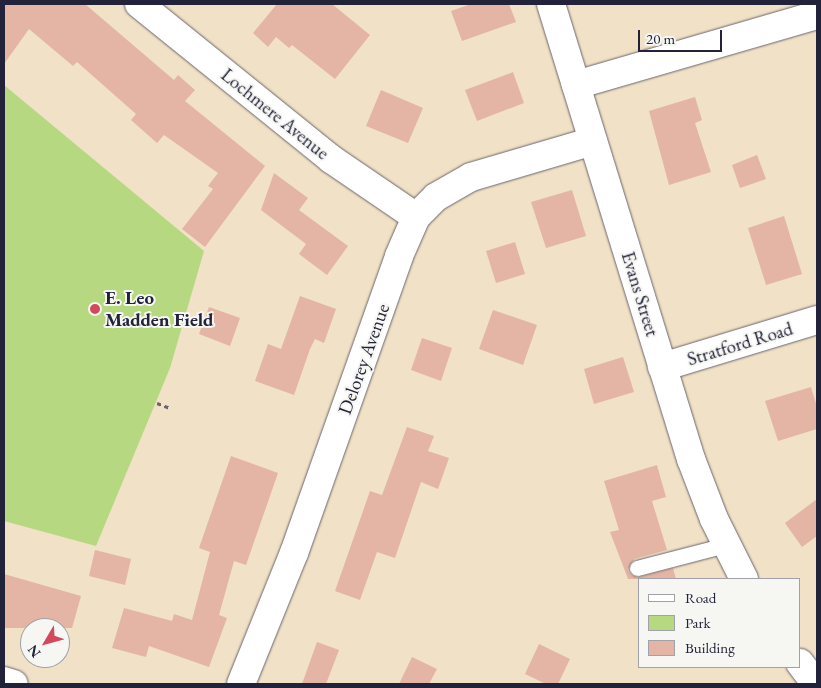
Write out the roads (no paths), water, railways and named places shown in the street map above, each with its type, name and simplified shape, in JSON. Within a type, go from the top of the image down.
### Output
[{"type":"street","name":"Lochmere Avenue","points":[[139,4],[331,159],[416,217]]},
{"type":"street","name":"Evans Street","points":[[551,4],[691,459],[726,545],[743,578]]},
{"type":"street","points":[[576,85],[817,15]]},
{"type":"street","name":"Delorey Avenue","points":[[241,684],[294,553],[399,256],[416,217],[436,198],[471,177],[593,141]]},
{"type":"street","name":"Stratford Road","points":[[662,367],[817,320]]},
{"type":"street","points":[[801,664],[816,684]]},
{"type":"street","points":[[4,682],[14,684]]},
{"type":"lane","points":[[637,568],[726,545]]},
{"type":"place","name":"E. Leo Madden Field","points":[[95,309]]}]
